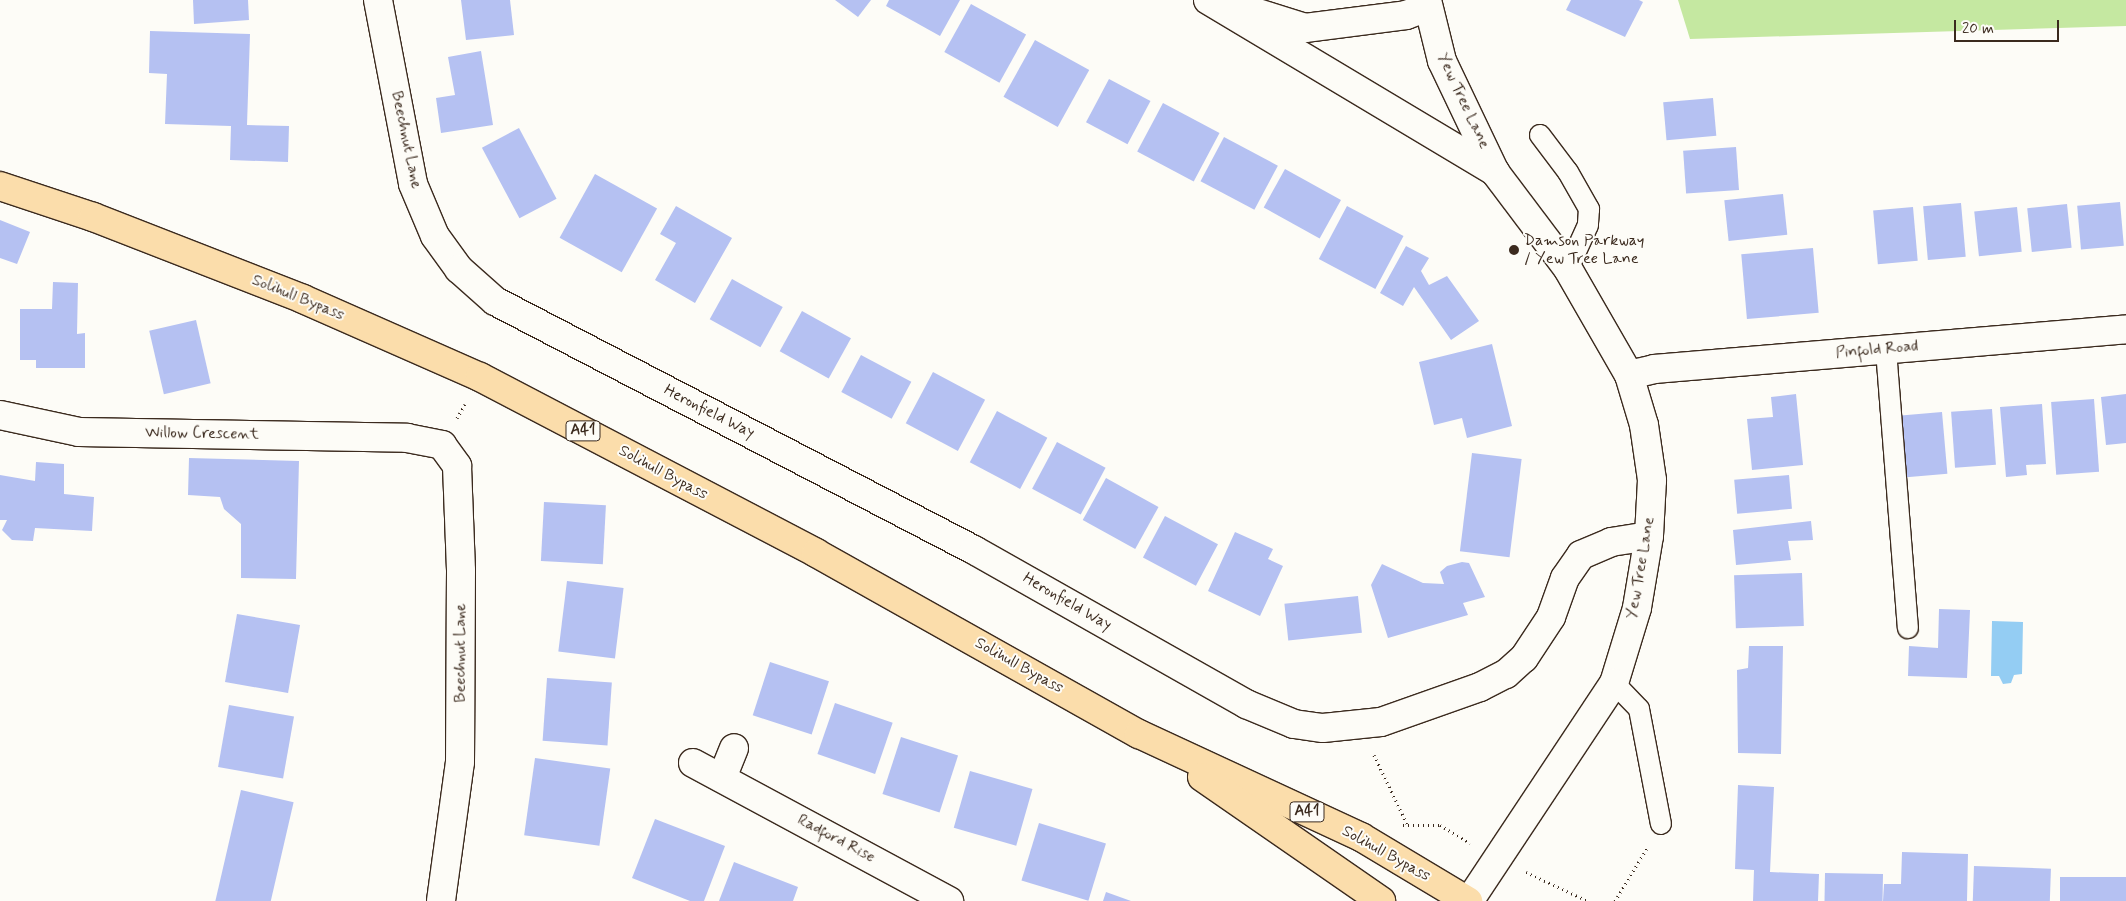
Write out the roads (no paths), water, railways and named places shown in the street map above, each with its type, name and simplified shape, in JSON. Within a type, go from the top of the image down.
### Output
[{"type":"highway","name":"Solihull Bypass","points":[[0,186],[93,217],[304,299],[480,377],[816,553],[1139,734],[1361,838],[1469,901]]},
{"type":"highway","name":"Solihull Bypass","points":[[1139,734],[1381,901]]},
{"type":"street","name":"Beechnut Lane","points":[[378,0],[413,184],[435,236],[459,270]]},
{"type":"street","name":"Yew Tree Lane","points":[[1208,0],[1496,172]]},
{"type":"street","name":"Yew Tree Lane","points":[[1216,0],[1305,28],[1406,15],[1427,3],[1442,61],[1496,172],[1568,269],[1629,376],[1644,425],[1652,480],[1649,536],[1636,608],[1614,683],[1469,901]]},
{"type":"street","name":"Heronfield Way","points":[[459,270],[495,302],[974,550],[1246,704],[1294,724],[1323,728],[1382,722],[1480,687],[1506,674],[1524,658],[1550,617],[1565,578],[1581,555],[1611,542],[1649,536]]},
{"type":"street","name":"Pinfold Road","points":[[1629,376],[1654,369],[2126,330]]},
{"type":"street","name":"Willow Crescent","points":[[0,415],[79,432],[406,438]]},
{"type":"street","name":"Beechnut Lane","points":[[406,438],[442,445],[458,466],[461,571],[460,762],[441,901]]},
{"type":"street","points":[[722,778],[734,748]]},
{"type":"street","name":"Radford Rise","points":[[693,762],[949,901]]},
{"type":"lane","points":[[1540,135],[1568,172],[1589,209],[1588,225],[1568,269]]},
{"type":"lane","points":[[1886,350],[1908,628]]},
{"type":"lane","points":[[1614,683],[1639,709],[1661,824]]},
{"type":"water","points":[[1992,621],[2023,622],[2022,674],[2014,675],[2011,683],[2003,684],[1999,676],[1991,676]]},
{"type":"place","name":"Damson Parkway / Yew Tree Lane","points":[[1514,250]]}]
